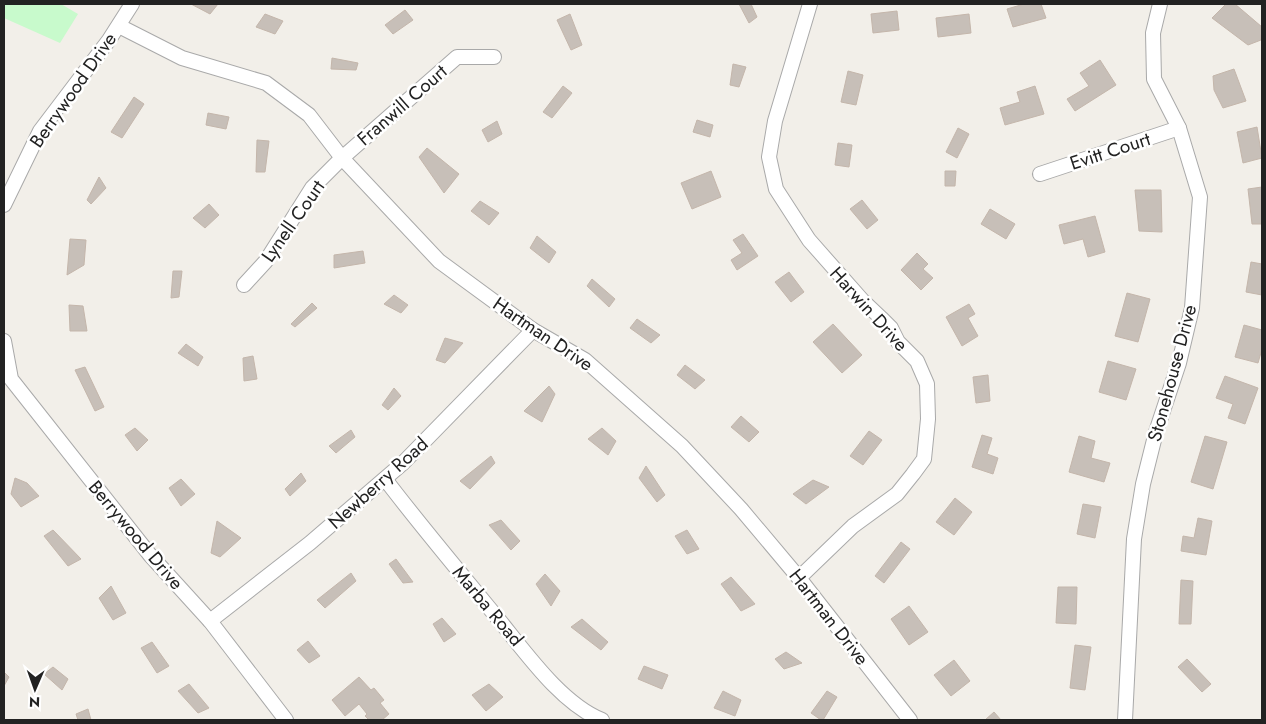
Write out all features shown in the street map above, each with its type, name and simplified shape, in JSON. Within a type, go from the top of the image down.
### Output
[{"type":"street","name":"Berrywood Drive","points":[[4,205],[40,131],[119,26],[132,4]]},
{"type":"street","name":"Harwin Drive","points":[[799,578],[853,526],[897,494],[924,458],[928,419],[927,384],[917,361],[898,342],[891,328],[862,300],[810,240],[776,189],[769,157],[775,121],[810,4]]},
{"type":"street","name":"Stonehouse Drive","points":[[1125,720],[1134,539],[1143,484],[1156,432],[1179,363],[1192,308],[1200,197],[1179,128],[1154,79],[1153,33],[1160,4]]},
{"type":"street","name":"Hartman Drive","points":[[119,26],[182,58],[266,83],[309,114],[342,158],[438,261],[533,330],[585,360],[682,446],[741,509],[799,578],[906,719]]},
{"type":"street","name":"Franwill Court","points":[[342,158],[457,56],[494,57]]},
{"type":"street","name":"Evitt Court","points":[[1040,174],[1179,128]]},
{"type":"street","name":"Lynell Court","points":[[244,285],[266,261],[312,188],[342,158]]},
{"type":"street","name":"Newberry Road","points":[[210,621],[310,543],[403,463],[533,330]]},
{"type":"street","name":"Berrywood Drive","points":[[4,341],[11,379],[150,555],[210,621],[286,720]]},
{"type":"street","name":"Marba Road","points":[[385,479],[539,668],[570,702],[602,720]]},
{"type":"green space","points":[[4,4],[61,4],[78,14],[60,43],[4,18]]},
{"type":"building","points":[[191,4],[218,4],[210,14]]},
{"type":"building","points":[[739,4],[751,4],[757,17],[749,23]]},
{"type":"building","points":[[1024,4],[1041,4],[1046,18],[1013,27],[1007,9]]},
{"type":"building","points":[[1226,4],[1235,4],[1262,27],[1261,40],[1248,45],[1212,18]]},
{"type":"building","points":[[405,10],[413,20],[393,34],[385,25]]},
{"type":"building","points":[[897,11],[899,30],[873,33],[871,14]]},
{"type":"building","points":[[265,14],[283,21],[275,34],[256,27]]},
{"type":"building","points":[[570,14],[582,45],[571,50],[557,20]]},
{"type":"building","points":[[969,14],[971,33],[938,37],[936,18]]},
{"type":"building","points":[[332,58],[358,63],[356,70],[331,69]]},
{"type":"building","points":[[1100,60],[1116,85],[1075,111],[1067,99],[1089,86],[1080,73]]},
{"type":"building","points":[[733,64],[746,67],[739,87],[730,85]]},
{"type":"building","points":[[1234,69],[1246,101],[1223,108],[1214,90],[1213,76]]},
{"type":"building","points":[[848,71],[863,75],[856,105],[841,102]]},
{"type":"building","points":[[563,86],[572,93],[552,118],[543,112]]},
{"type":"building","points":[[1035,86],[1044,114],[1005,125],[1000,108],[1020,102],[1017,92]]},
{"type":"building","points":[[134,97],[144,104],[122,138],[111,132]]},
{"type":"building","points":[[208,113],[229,117],[226,129],[206,125]]},
{"type":"building","points":[[697,120],[713,125],[710,137],[693,132]]},
{"type":"building","points":[[497,121],[502,134],[488,142],[482,130]]},
{"type":"building","points":[[1257,127],[1262,158],[1243,163],[1237,132]]},
{"type":"building","points":[[958,128],[969,134],[957,158],[946,152]]},
{"type":"building","points":[[257,140],[269,141],[265,172],[256,172]]},
{"type":"building","points":[[838,143],[852,145],[849,167],[835,165]]},
{"type":"building","points":[[427,148],[459,174],[444,193],[419,157]]},
{"type":"building","points":[[711,171],[721,197],[692,209],[681,183]]},
{"type":"building","points":[[945,171],[956,171],[955,186],[945,186]]},
{"type":"building","points":[[99,177],[106,188],[91,204],[87,200]]},
{"type":"building","points":[[1262,187],[1262,224],[1252,224],[1248,189]]},
{"type":"building","points":[[1135,190],[1161,190],[1162,232],[1139,231]]},
{"type":"building","points":[[862,200],[878,220],[867,229],[850,209]]},
{"type":"building","points":[[480,201],[499,213],[489,225],[471,211]]},
{"type":"building","points":[[209,204],[219,215],[205,228],[193,218]]},
{"type":"building","points":[[990,209],[1015,224],[1006,239],[981,224]]},
{"type":"building","points":[[1095,216],[1105,252],[1088,257],[1083,239],[1064,244],[1059,225]]},
{"type":"building","points":[[743,234],[758,256],[737,270],[731,260],[742,253],[733,240]]},
{"type":"building","points":[[537,236],[556,252],[549,263],[530,248]]},
{"type":"building","points":[[70,239],[86,240],[84,265],[67,275]]},
{"type":"building","points":[[363,251],[365,263],[334,268],[334,255]]},
{"type":"building","points":[[917,253],[928,264],[923,269],[933,278],[921,290],[901,270]]},
{"type":"building","points":[[1251,262],[1262,264],[1262,295],[1246,292]]},
{"type":"building","points":[[173,271],[182,271],[179,297],[171,298]]},
{"type":"building","points":[[789,272],[804,292],[791,302],[775,282]]},
{"type":"building","points":[[592,279],[615,299],[609,307],[587,286]]},
{"type":"building","points":[[1127,293],[1150,299],[1138,342],[1115,336]]},
{"type":"building","points":[[394,295],[408,305],[401,313],[384,304]]},
{"type":"building","points":[[312,303],[317,308],[295,327],[291,324]]},
{"type":"building","points":[[969,304],[975,314],[968,318],[978,336],[962,346],[946,317]]},
{"type":"building","points":[[69,305],[83,306],[87,331],[70,331]]},
{"type":"building","points":[[637,319],[660,335],[651,343],[630,328]]},
{"type":"building","points":[[833,324],[862,355],[842,373],[813,342]]},
{"type":"building","points":[[1244,325],[1262,330],[1262,349],[1258,363],[1235,357]]},
{"type":"building","points":[[445,338],[463,343],[445,363],[436,360]]},
{"type":"building","points":[[186,344],[203,357],[198,366],[178,353]]},
{"type":"building","points":[[253,356],[257,379],[244,381],[243,358]]},
{"type":"building","points":[[1108,361],[1136,369],[1126,400],[1099,392]]},
{"type":"building","points":[[685,365],[705,380],[695,389],[677,375]]},
{"type":"building","points":[[85,367],[104,407],[95,411],[75,370]]},
{"type":"building","points":[[988,375],[990,401],[976,403],[973,377]]},
{"type":"building","points":[[1225,376],[1258,388],[1245,424],[1228,418],[1233,404],[1216,398]]},
{"type":"building","points":[[549,386],[555,394],[542,422],[524,411]]},
{"type":"building","points":[[394,388],[401,396],[388,410],[382,405]]},
{"type":"building","points":[[741,416],[759,432],[749,442],[731,427]]},
{"type":"building","points":[[135,428],[148,440],[137,451],[125,435]]},
{"type":"building","points":[[602,428],[616,441],[608,455],[588,439]]},
{"type":"building","points":[[351,430],[355,437],[336,453],[329,446]]},
{"type":"building","points":[[869,431],[882,440],[863,465],[850,456]]},
{"type":"building","points":[[982,435],[992,438],[987,454],[998,458],[993,474],[972,467]]},
{"type":"building","points":[[1079,436],[1095,441],[1091,458],[1110,463],[1104,482],[1069,472]]},
{"type":"building","points":[[1205,436],[1227,442],[1213,489],[1191,482]]},
{"type":"building","points":[[491,456],[495,463],[470,489],[460,481]]},
{"type":"building","points":[[646,466],[665,495],[657,502],[639,478]]},
{"type":"building","points":[[301,473],[306,481],[290,496],[285,489]]},
{"type":"building","points":[[15,478],[27,483],[39,496],[21,507],[11,494]]},
{"type":"building","points":[[181,479],[195,494],[181,506],[169,488]]},
{"type":"building","points":[[813,480],[829,487],[806,504],[793,494]]},
{"type":"building","points":[[955,498],[972,512],[954,535],[936,522]]},
{"type":"building","points":[[1083,504],[1101,507],[1095,538],[1077,534]]},
{"type":"building","points":[[1198,518],[1212,521],[1206,555],[1181,551],[1183,536],[1194,538]]},
{"type":"building","points":[[501,520],[520,541],[511,550],[489,525]]},
{"type":"building","points":[[217,521],[241,538],[220,557],[211,553]]},
{"type":"building","points":[[53,530],[81,559],[68,566],[44,536]]},
{"type":"building","points":[[687,530],[699,549],[687,554],[675,536]]},
{"type":"building","points":[[901,542],[910,549],[884,583],[875,576]]},
{"type":"building","points":[[396,559],[413,582],[403,583],[389,564]]},
{"type":"building","points":[[351,573],[356,581],[325,608],[317,600]]},
{"type":"building","points":[[545,574],[560,591],[551,606],[536,584]]},
{"type":"building","points":[[731,577],[755,604],[741,611],[721,584]]},
{"type":"building","points":[[1181,580],[1193,581],[1191,624],[1179,624]]},
{"type":"building","points":[[111,586],[126,613],[113,620],[99,598]]},
{"type":"building","points":[[1058,587],[1077,587],[1076,624],[1056,623]]},
{"type":"building","points":[[909,606],[928,632],[909,645],[891,619]]},
{"type":"building","points":[[442,618],[456,634],[444,642],[433,624]]},
{"type":"building","points":[[582,619],[608,642],[601,650],[571,627]]},
{"type":"building","points":[[308,641],[320,656],[309,663],[297,650]]},
{"type":"building","points":[[152,642],[169,666],[157,673],[141,648]]},
{"type":"building","points":[[1075,645],[1091,647],[1085,690],[1070,688]]},
{"type":"building","points":[[786,652],[802,663],[784,669],[775,659]]},
{"type":"building","points":[[1187,659],[1211,684],[1202,692],[1178,667]]},
{"type":"building","points":[[954,660],[970,681],[951,696],[934,675]]},
{"type":"building","points":[[644,666],[668,675],[662,689],[638,679]]},
{"type":"building","points":[[53,667],[68,679],[62,690],[44,674]]},
{"type":"building","points":[[4,672],[9,677],[4,686]]},
{"type":"building","points":[[359,677],[371,690],[374,688],[384,700],[380,703],[389,714],[382,720],[369,720],[359,704],[345,716],[332,700]]},
{"type":"building","points":[[189,684],[209,708],[198,713],[178,691]]},
{"type":"building","points":[[489,684],[503,697],[486,711],[472,695]]},
{"type":"building","points":[[723,691],[741,700],[735,716],[714,708]]},
{"type":"building","points":[[827,691],[837,697],[823,720],[821,720],[811,713]]},
{"type":"building","points":[[88,709],[91,720],[78,720],[76,714]]},
{"type":"building","points":[[994,712],[1001,720],[985,720]]}]
